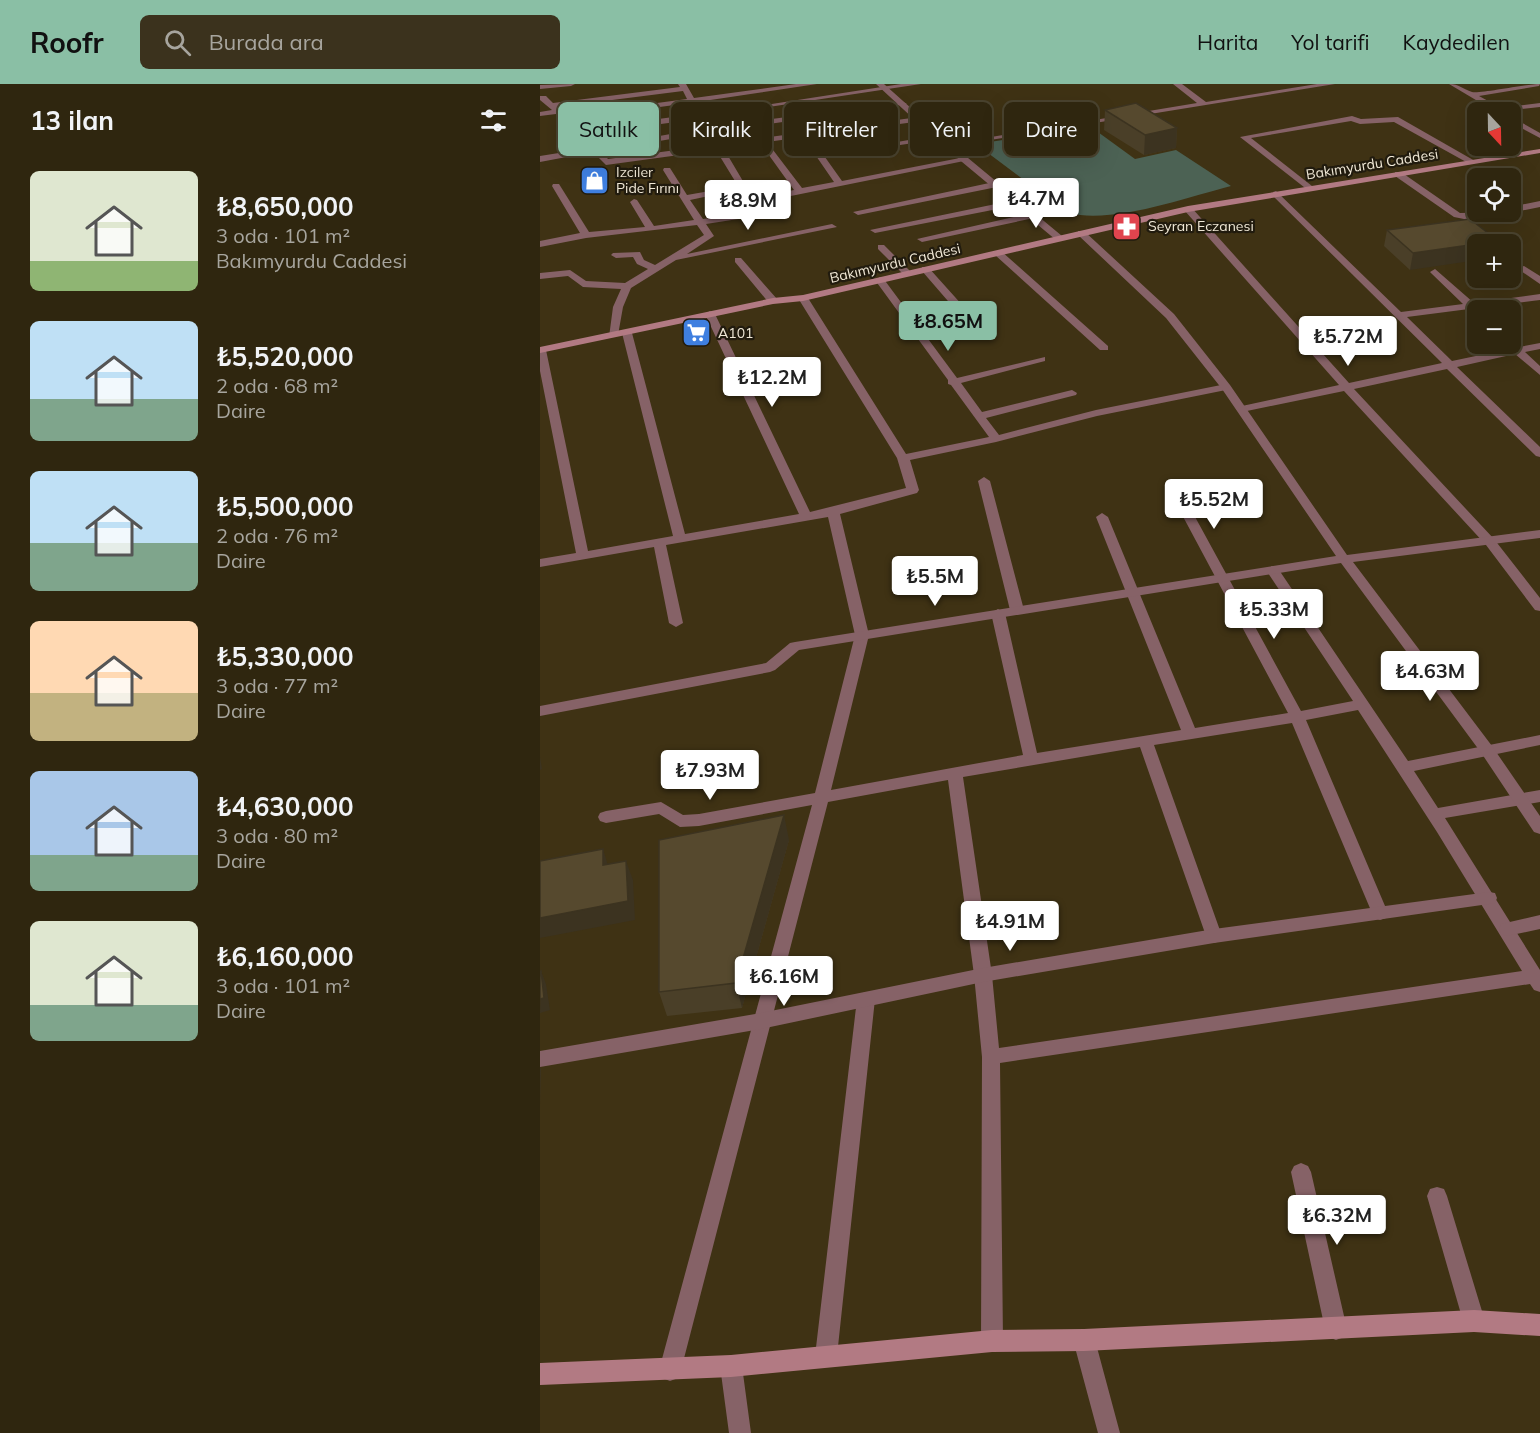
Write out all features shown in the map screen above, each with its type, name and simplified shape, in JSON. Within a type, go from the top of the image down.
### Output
[{"type":"main road","name":"Bakımyurdu Caddesi","points":[[541,350],[773,301],[803,298],[1188,209],[1540,151]]},
{"type":"main road","points":[[540,1374],[731,1366],[992,1341],[1084,1340],[1474,1321],[1540,1325]]},
{"type":"street","points":[[540,87],[571,84]]},
{"type":"street","points":[[734,84],[746,102]]},
{"type":"street","points":[[659,102],[813,84]]},
{"type":"street","points":[[772,104],[917,84]]},
{"type":"street","points":[[1177,84],[1204,104]]},
{"type":"street","points":[[1269,84],[1281,92]]},
{"type":"street","points":[[992,138],[1331,84]]},
{"type":"street","points":[[1452,84],[1483,102]]},
{"type":"street","points":[[1470,94],[1539,84]]},
{"type":"street","points":[[606,102],[683,87],[693,102]]},
{"type":"street","points":[[883,87],[910,111]]},
{"type":"street","points":[[540,98],[558,110]]},
{"type":"street","points":[[772,121],[903,104]]},
{"type":"street","points":[[1521,108],[1540,105]]},
{"type":"street","points":[[540,114],[558,111]]},
{"type":"street","points":[[1308,188],[1244,137],[1353,118],[1360,122],[1395,119],[1471,162]]},
{"type":"street","points":[[1521,125],[1540,136]]},
{"type":"street","points":[[784,137],[762,140],[800,192]]},
{"type":"street","points":[[540,159],[558,156]]},
{"type":"street","points":[[600,156],[606,162],[651,156]]},
{"type":"street","points":[[686,198],[743,188],[723,156]]},
{"type":"street","points":[[821,156],[840,185]]},
{"type":"street","points":[[960,156],[1059,238]]},
{"type":"street","points":[[540,231],[544,243],[586,235],[651,229],[774,211],[771,197],[965,160]]},
{"type":"street","points":[[613,335],[618,307],[627,286],[653,268],[669,261],[709,236],[667,170]]},
{"type":"street","points":[[1398,174],[1456,215],[1467,217]]},
{"type":"street","points":[[858,212],[994,185]]},
{"type":"street","points":[[556,186],[586,235]]},
{"type":"street","points":[[1276,194],[1540,454]]},
{"type":"street","points":[[634,202],[651,229]]},
{"type":"street","points":[[874,230],[1015,203]]},
{"type":"street","points":[[1521,208],[1540,205]]},
{"type":"street","points":[[1188,209],[1490,542],[1540,607]]},
{"type":"street","points":[[922,239],[1031,216]]},
{"type":"street","points":[[669,261],[832,227]]},
{"type":"street","points":[[1081,233],[1170,316],[1226,387],[1344,559],[1486,750],[1540,828]]},
{"type":"street","points":[[881,247],[908,274]]},
{"type":"street","points":[[998,253],[1104,348]]},
{"type":"street","points":[[616,255],[637,254],[640,262],[653,268]]},
{"type":"street","points":[[738,260],[773,301]]},
{"type":"street","points":[[925,269],[977,328]]},
{"type":"street","points":[[1524,269],[1540,281]]},
{"type":"street","points":[[1435,272],[1467,302]]},
{"type":"street","points":[[540,276],[570,273],[583,284],[627,286]]},
{"type":"street","points":[[880,280],[996,439]]},
{"type":"street","points":[[1521,301],[1540,297]]},
{"type":"street","points":[[540,564],[833,512],[913,490],[903,458],[803,298]]},
{"type":"street","points":[[1400,315],[1467,310]]},
{"type":"street","points":[[710,314],[806,516]]},
{"type":"street","points":[[627,333],[680,539]]},
{"type":"street","points":[[1521,347],[1540,346]]},
{"type":"street","points":[[541,350],[583,556]]},
{"type":"street","points":[[1242,409],[1450,365],[1488,354]]},
{"type":"street","points":[[1521,354],[1540,372]]},
{"type":"street","points":[[952,381],[1041,359]]},
{"type":"street","points":[[903,458],[996,439],[1096,413],[1226,387]]},
{"type":"street","points":[[979,416],[1072,393]]},
{"type":"street","points":[[984,481],[1017,610]]},
{"type":"street","points":[[1178,496],[1297,717],[1380,913]]},
{"type":"street","points":[[670,1370],[822,798],[862,635],[833,512]]},
{"type":"street","points":[[1102,517],[1190,733]]},
{"type":"street","points":[[540,711],[770,667],[795,646],[1344,559],[1540,534]]},
{"type":"street","points":[[659,542],[676,623]]},
{"type":"street","points":[[991,1057],[1537,981],[1489,898],[1436,814],[1272,570]]},
{"type":"street","points":[[998,613],[1031,759]]},
{"type":"street","points":[[606,817],[661,808],[680,821],[699,820],[955,772],[1297,717],[1362,704]]},
{"type":"street","points":[[1145,741],[1214,936]]},
{"type":"street","points":[[1405,767],[1540,741]]},
{"type":"street","points":[[955,772],[983,975],[991,1057],[992,1341]]},
{"type":"street","points":[[1436,814],[1540,796]]},
{"type":"street","points":[[540,1059],[761,1021],[983,975],[1214,936],[1489,898]]},
{"type":"street","points":[[1507,929],[1540,922]]},
{"type":"street","points":[[826,1356],[866,999]]},
{"type":"street","points":[[1301,1172],[1335,1329]]},
{"type":"street","points":[[1437,1196],[1474,1321]]},
{"type":"street","points":[[1084,1340],[1109,1433]]},
{"type":"street","points":[[731,1366],[740,1433]]},
{"type":"green space","points":[[1098,132],[1135,159],[1176,150],[1231,186],[1171,203],[1127,212],[1106,215],[1068,213],[992,156],[992,142],[1004,140],[1004,156],[1098,156]]},
{"type":"building","points":[[1136,103],[1177,128],[1145,135],[1105,110]]},
{"type":"building","points":[[1467,219],[1467,222],[1474,222],[1489,234],[1467,234],[1467,245],[1413,253],[1387,230]]},
{"type":"building","points":[[784,815],[736,983],[659,992],[659,840]]},
{"type":"building","points":[[603,849],[603,865],[626,861],[628,901],[540,918],[540,861]]},
{"type":"building","points":[[540,972],[544,998],[540,999]]},
{"type":"place","name":"Izciler Pide Fırını","points":[[595,180]]},
{"type":"place","name":"Seyran Eczanesi","points":[[1127,226]]},
{"type":"place","name":"A101","points":[[697,333]]}]
